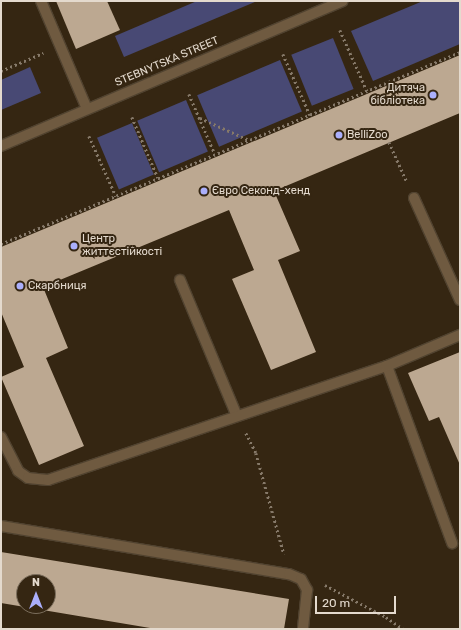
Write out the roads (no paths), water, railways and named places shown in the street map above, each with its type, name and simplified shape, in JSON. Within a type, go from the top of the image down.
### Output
[{"type":"street","points":[[41,1],[87,109]]},
{"type":"street","name":"STEBNYTSKA STREET","points":[[1,146],[342,1]]},
{"type":"street","points":[[414,198],[460,300]]},
{"type":"street","points":[[180,280],[237,416]]},
{"type":"street","points":[[1,437],[18,471],[28,478],[48,480],[386,366],[460,335]]},
{"type":"street","points":[[386,366],[452,543]]},
{"type":"street","points":[[1,526],[289,574],[301,579],[307,590],[308,602],[303,629]]},
{"type":"place","name":"Дитяча бібліотека","points":[[433,95]]},
{"type":"place","name":"BelliZoo","points":[[339,135]]},
{"type":"place","name":"Євро Секонд-хенд","points":[[204,191]]},
{"type":"place","name":"Центр життєстійкості","points":[[74,246]]},
{"type":"place","name":"Скарбниця","points":[[20,286]]}]
